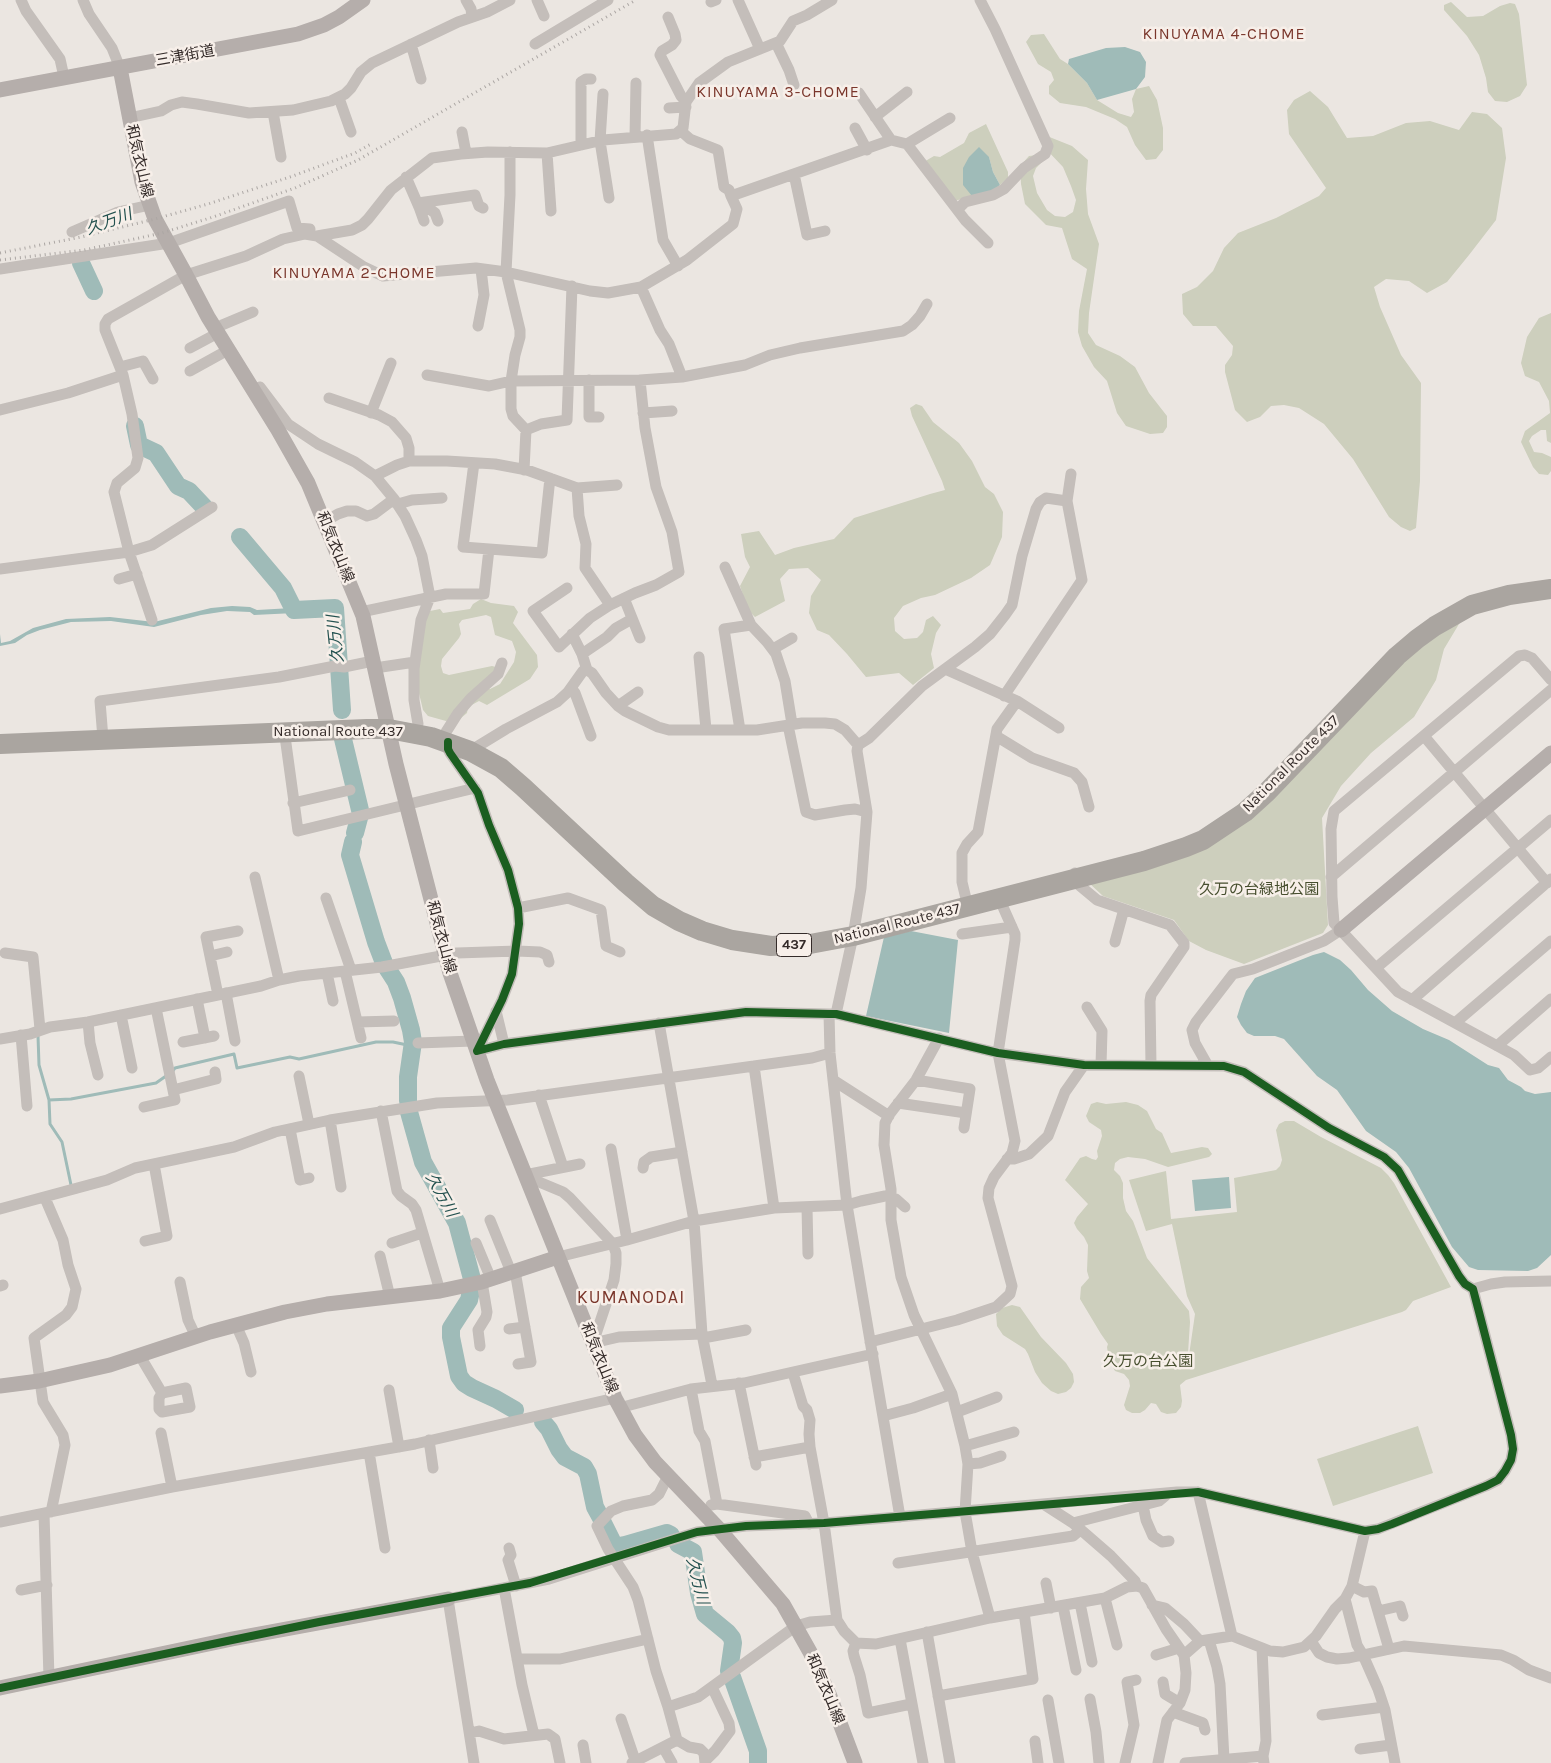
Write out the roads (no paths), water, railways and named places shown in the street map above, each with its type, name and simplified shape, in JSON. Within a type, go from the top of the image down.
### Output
[{"type":"highway","name":"National Route 437","points":[[1075,874],[1190,835],[1216,821],[1239,805],[1261,786],[1390,649],[1430,618],[1468,597],[1498,588],[1551,579]]},
{"type":"highway","name":"National Route 437","points":[[0,736],[103,735],[418,724],[475,748],[523,787],[653,906],[679,921],[724,938],[771,946],[810,944],[1075,874],[1166,854],[1203,840],[1245,812],[1267,792],[1397,656],[1435,626],[1472,605],[1509,595],[1551,589]]},
{"type":"highway","name":"National Route 437","points":[[388,724],[411,732],[447,737]]},
{"type":"highway","name":"National Route 437","points":[[0,744],[103,735]]},
{"type":"main road","name":"三津街道","points":[[0,90],[298,34],[339,18],[363,0]]},
{"type":"main road","name":"和気衣山線","points":[[120,68],[142,182],[162,233],[199,300],[220,329],[228,350],[278,430],[308,483],[361,612],[406,804],[445,955],[495,1101],[617,1403],[635,1435],[655,1462],[719,1529],[783,1604],[810,1652],[829,1694],[855,1763]]},
{"type":"main road","points":[[1341,930],[1551,753]]},
{"type":"main road","points":[[0,1386],[39,1381],[110,1365],[196,1337],[285,1312],[328,1304],[440,1291],[486,1280],[558,1257]]},
{"type":"main road","points":[[0,1688],[309,1624],[448,1599]]},
{"type":"street","points":[[22,0],[26,11],[60,59],[64,77]]},
{"type":"street","points":[[82,0],[112,48],[120,68]]},
{"type":"street","points":[[466,0],[471,9],[472,17]]},
{"type":"street","points":[[130,118],[161,111],[171,105],[182,102],[249,114],[316,105],[339,98],[351,88],[365,67],[458,22],[487,12],[510,0]]},
{"type":"street","points":[[536,0],[544,16]]},
{"type":"street","points":[[535,44],[608,0]]},
{"type":"street","points":[[738,0],[760,49]]},
{"type":"street","points":[[681,131],[684,124],[686,104],[699,83],[711,73],[743,54],[776,43],[793,21],[806,16],[832,0]]},
{"type":"street","points":[[958,209],[965,202],[1004,189],[1024,168],[1045,154],[1048,146],[980,0]]},
{"type":"street","points":[[668,17],[676,40],[662,51],[660,55],[686,104]]},
{"type":"street","points":[[776,43],[790,70],[794,85]]},
{"type":"street","points":[[412,44],[421,79]]},
{"type":"street","points":[[581,146],[582,82],[586,79],[591,79]]},
{"type":"street","points":[[635,136],[636,83]]},
{"type":"street","points":[[875,117],[907,92]]},
{"type":"street","points":[[859,93],[891,140]]},
{"type":"street","points":[[603,94],[600,141],[609,198]]},
{"type":"street","points":[[339,98],[352,132]]},
{"type":"street","points":[[669,108],[686,104]]},
{"type":"street","points":[[272,112],[281,157]]},
{"type":"street","points":[[907,144],[950,118]]},
{"type":"street","points":[[855,128],[867,150]]},
{"type":"street","points":[[152,620],[129,552],[114,490],[117,483],[135,468],[138,458],[132,414],[121,371],[105,330],[107,320],[111,316],[186,274],[246,256],[294,236],[341,233],[362,225],[391,190],[432,158],[466,153],[510,152],[547,154],[600,141],[670,134],[681,131]]},
{"type":"street","points":[[316,236],[364,267],[383,276],[454,269],[482,269],[506,272],[590,291],[608,293],[641,287],[678,266],[732,224],[738,210],[729,190],[724,187],[718,150],[690,139],[681,131]]},
{"type":"street","points":[[462,132],[466,153]]},
{"type":"street","points":[[647,136],[663,240],[678,266]]},
{"type":"street","points":[[731,196],[867,150],[891,140],[907,144],[965,220],[988,243]]},
{"type":"street","points":[[510,152],[506,272],[520,330],[511,381],[513,416],[526,430],[524,470]]},
{"type":"street","points":[[547,154],[551,212]]},
{"type":"street","points":[[794,174],[807,235],[825,231]]},
{"type":"street","points":[[406,177],[424,221]]},
{"type":"street","points":[[418,205],[474,195],[483,208]]},
{"type":"street","points":[[0,269],[169,243],[289,201],[297,228],[317,229],[316,236]]},
{"type":"street","points":[[72,232],[118,212],[150,205]]},
{"type":"street","points":[[418,205],[431,210],[438,221]]},
{"type":"street","points":[[478,326],[484,296],[482,269]]},
{"type":"street","points":[[526,430],[541,424],[567,420],[572,286]]},
{"type":"street","points":[[641,287],[660,330],[669,344],[682,377]]},
{"type":"street","points":[[427,375],[489,386],[511,381],[640,380],[682,377],[744,365],[770,355],[800,348],[903,331],[912,325],[927,304]]},
{"type":"street","points":[[190,348],[220,329],[253,312]]},
{"type":"street","points":[[220,329],[266,397],[288,424],[318,444],[355,462],[375,476],[405,516],[422,556],[430,597],[421,620],[414,662],[414,700],[418,724]]},
{"type":"street","points":[[190,371],[228,350]]},
{"type":"street","points":[[0,410],[68,393],[143,361],[153,379]]},
{"type":"street","points":[[371,412],[390,364]]},
{"type":"street","points":[[589,380],[589,417],[599,417]]},
{"type":"street","points":[[567,588],[533,611],[559,647],[590,618],[610,605],[656,585],[678,572],[672,532],[656,487],[643,413],[640,380]]},
{"type":"street","points":[[329,398],[371,412],[392,422],[406,438],[409,448],[409,461]]},
{"type":"street","points":[[643,413],[672,411]]},
{"type":"street","points":[[375,476],[409,461],[474,463],[494,464],[524,470],[577,488],[617,485]]},
{"type":"street","points":[[474,463],[463,547],[542,553],[550,478]]},
{"type":"street","points":[[1004,696],[1082,580],[1067,501],[1070,474]]},
{"type":"street","points":[[577,488],[579,516],[586,544],[584,568],[610,605]]},
{"type":"street","points":[[324,522],[346,511],[371,515],[396,502],[442,498]]},
{"type":"street","points":[[858,746],[869,738],[922,686],[990,634],[1012,605],[1022,556],[1036,509],[1040,502],[1046,498],[1067,501]]},
{"type":"street","points":[[0,569],[129,552],[152,545],[212,508]]},
{"type":"street","points":[[361,612],[430,597],[461,593],[484,594],[490,549]]},
{"type":"street","points":[[724,567],[751,625],[773,649],[785,681],[790,724],[806,812],[815,815],[855,809],[867,812]]},
{"type":"street","points":[[119,579],[137,574]]},
{"type":"street","points":[[624,598],[640,638]]},
{"type":"street","points":[[582,654],[607,637],[616,628],[632,619]]},
{"type":"street","points":[[740,730],[724,629],[751,625]]},
{"type":"street","points":[[572,634],[588,670],[606,694],[625,711],[658,727],[669,730],[757,730],[802,722],[835,724],[845,730],[858,746],[867,812],[861,888],[854,932],[832,1014],[830,1053],[847,1205],[900,1517]]},
{"type":"street","points":[[773,649],[792,638]]},
{"type":"street","points":[[1551,680],[1532,658],[1525,655],[1519,656],[1334,810],[1331,820],[1334,923],[1398,992],[1514,1055],[1530,1070],[1538,1068],[1551,1057]]},
{"type":"street","points":[[699,657],[706,729]]},
{"type":"street","points":[[103,735],[100,701],[279,677],[340,666],[414,662]]},
{"type":"street","points":[[475,1046],[496,1011],[512,974],[519,924],[518,908],[508,870],[475,788],[450,754],[447,737],[458,713],[470,698],[498,674],[502,662]]},
{"type":"street","points":[[945,668],[1017,701],[1059,728]]},
{"type":"street","points":[[475,748],[506,729],[558,702],[583,672],[588,670]]},
{"type":"street","points":[[571,688],[575,693],[592,736]]},
{"type":"street","points":[[1332,877],[1551,690]]},
{"type":"street","points":[[618,706],[638,692]]},
{"type":"street","points":[[967,903],[961,873],[962,853],[978,832],[997,730],[1017,701]]},
{"type":"street","points":[[283,728],[298,831],[475,788]]},
{"type":"street","points":[[996,736],[1032,758],[1074,773],[1082,782],[1089,806]]},
{"type":"street","points":[[1412,1000],[1549,881],[1518,848],[1424,736]]},
{"type":"street","points":[[293,803],[339,797],[350,790]]},
{"type":"street","points":[[1376,968],[1551,820]]},
{"type":"street","points":[[1075,874],[1082,888],[1097,900],[1170,925],[1184,944],[1184,947],[1151,995],[1151,1065]]},
{"type":"street","points":[[255,877],[266,943],[279,980]]},
{"type":"street","points":[[870,1342],[958,1320],[996,1307],[1010,1294],[1012,1286],[988,1198],[989,1188],[994,1177],[1012,1153],[1015,1141],[998,1052],[1015,940],[999,894]]},
{"type":"street","points":[[326,898],[348,970],[362,1038]]},
{"type":"street","points":[[518,908],[568,898],[601,910],[606,946],[620,952]]},
{"type":"street","points":[[1115,942],[1124,909]]},
{"type":"street","points":[[962,934],[1012,927]]},
{"type":"street","points":[[1208,1066],[1194,1043],[1192,1030],[1232,974],[1253,969],[1306,948],[1341,930]]},
{"type":"street","points":[[235,1041],[206,937],[237,934]]},
{"type":"street","points":[[1455,1023],[1551,941]]},
{"type":"street","points":[[0,1040],[40,1029],[88,1022],[262,986],[279,980],[392,965],[445,955],[516,951],[540,952],[547,955],[549,962]]},
{"type":"street","points":[[210,956],[227,952]]},
{"type":"street","points":[[5,953],[33,956],[40,1029]]},
{"type":"street","points":[[327,973],[333,1001]]},
{"type":"street","points":[[184,1042],[210,1037],[197,999]]},
{"type":"street","points":[[1497,1046],[1551,999]]},
{"type":"street","points":[[1087,1007],[1102,1030],[1101,1065]]},
{"type":"street","points":[[144,1107],[160,1108],[176,1100],[156,1008]]},
{"type":"street","points":[[496,1011],[504,1044]]},
{"type":"street","points":[[418,1043],[475,1046],[504,1044],[746,1012],[832,1014],[998,1052],[1084,1065],[1224,1066],[1244,1072],[1308,1116],[1374,1151],[1392,1163],[1398,1170],[1459,1276],[1465,1284],[1473,1289],[1513,1448],[1511,1460],[1498,1480],[1392,1524],[1365,1531],[1198,1492],[1168,1493],[965,1512],[809,1524],[746,1526],[697,1532],[549,1579],[448,1599],[474,1763]]},
{"type":"street","points":[[122,1015],[132,1068]]},
{"type":"street","points":[[358,1022],[394,1021]]},
{"type":"street","points":[[88,1022],[90,1043],[98,1074]]},
{"type":"street","points":[[659,1023],[694,1221],[703,1336],[712,1385]]},
{"type":"street","points":[[21,1035],[27,1106]]},
{"type":"street","points":[[939,1038],[916,1080],[888,1116],[885,1124],[884,1140],[892,1188],[891,1220],[901,1276],[914,1315],[952,1394],[957,1412],[968,1464],[965,1512],[972,1552],[990,1618]]},
{"type":"street","points":[[0,1210],[111,1179],[135,1168],[234,1147],[275,1132],[330,1120],[452,1102],[508,1100],[812,1058],[830,1053]]},
{"type":"street","points":[[1007,1159],[1014,1159],[1029,1154],[1048,1136],[1065,1092],[1084,1065]]},
{"type":"street","points":[[754,1066],[774,1208]]},
{"type":"street","points":[[173,1090],[216,1079],[215,1072]]},
{"type":"street","points":[[300,1076],[309,1124]]},
{"type":"street","points":[[833,1080],[888,1116]]},
{"type":"street","points":[[916,1080],[970,1089],[964,1128]]},
{"type":"street","points":[[539,1095],[563,1167]]},
{"type":"street","points":[[898,1103],[966,1113]]},
{"type":"street","points":[[382,1111],[397,1191],[416,1210],[440,1291]]},
{"type":"street","points":[[330,1120],[336,1181]]},
{"type":"street","points":[[290,1128],[300,1180],[309,1178]]},
{"type":"street","points":[[611,1149],[627,1240]]},
{"type":"street","points":[[643,1168],[644,1162],[651,1157],[682,1152]]},
{"type":"street","points":[[145,1241],[168,1236],[154,1164]]},
{"type":"street","points":[[526,1178],[580,1164]]},
{"type":"street","points":[[526,1178],[562,1192],[570,1198],[613,1244],[616,1253],[614,1280],[593,1343]]},
{"type":"street","points":[[558,1257],[613,1244],[694,1221],[774,1208],[847,1205],[877,1197],[891,1198],[901,1202],[905,1207]]},
{"type":"street","points":[[45,1198],[63,1240],[68,1265],[76,1289],[72,1307],[66,1315],[34,1338],[43,1402],[63,1435],[65,1445],[48,1513],[49,1678]]},
{"type":"street","points":[[807,1207],[808,1254]]},
{"type":"street","points":[[490,1220],[513,1272],[531,1362],[518,1364]]},
{"type":"street","points":[[392,1243],[422,1233]]},
{"type":"street","points":[[476,1243],[486,1280],[487,1312],[478,1330],[480,1346]]},
{"type":"street","points":[[380,1256],[390,1297]]},
{"type":"street","points":[[1473,1289],[1505,1282],[1551,1281]]},
{"type":"street","points":[[185,1288],[188,1320],[196,1337]]},
{"type":"street","points":[[236,1325],[244,1343],[252,1372]]},
{"type":"street","points":[[509,1329],[524,1327]]},
{"type":"street","points":[[593,1343],[619,1337],[703,1336],[746,1330]]},
{"type":"street","points":[[0,1522],[172,1487],[399,1447],[712,1385],[739,1383],[793,1373],[873,1354]]},
{"type":"street","points":[[140,1356],[162,1393]]},
{"type":"street","points":[[793,1373],[803,1406],[807,1410],[810,1420],[810,1447],[824,1523],[837,1620],[844,1631],[856,1643],[876,1644],[990,1618],[1105,1598],[1127,1587],[1136,1586],[1143,1588],[1181,1652],[1186,1673],[1185,1690],[1177,1707],[1167,1720],[1158,1763]]},
{"type":"street","points":[[739,1383],[755,1461],[810,1447]]},
{"type":"street","points":[[691,1389],[699,1431],[705,1441],[717,1504]]},
{"type":"street","points":[[388,1390],[399,1447]]},
{"type":"street","points":[[883,1416],[952,1394]]},
{"type":"street","points":[[957,1412],[997,1397]]},
{"type":"street","points":[[965,1446],[1014,1432]]},
{"type":"street","points":[[160,1433],[172,1487]]},
{"type":"street","points":[[429,1440],[433,1468]]},
{"type":"street","points":[[369,1452],[385,1548]]},
{"type":"street","points":[[968,1464],[980,1463],[1001,1456]]},
{"type":"street","points":[[668,1476],[659,1494],[652,1500],[623,1506],[611,1511],[597,1526],[613,1558],[633,1587],[638,1600],[656,1672],[677,1740],[689,1747],[700,1749],[704,1753],[705,1762]]},
{"type":"street","points":[[1198,1492],[1232,1636]]},
{"type":"street","points":[[1076,1527],[1159,1501],[1168,1493]]},
{"type":"street","points":[[701,1510],[707,1506],[717,1504],[805,1516],[809,1524]]},
{"type":"street","points":[[1045,1505],[1076,1527],[1111,1556],[1135,1581],[1136,1586]]},
{"type":"street","points":[[1143,1505],[1146,1520],[1153,1536],[1162,1542],[1169,1541]]},
{"type":"street","points":[[898,1563],[1073,1536],[1076,1527]]},
{"type":"street","points":[[1156,1656],[1181,1652],[1204,1641],[1232,1636],[1270,1651],[1283,1652],[1304,1647],[1311,1642],[1335,1609],[1345,1599],[1352,1586],[1365,1531]]},
{"type":"street","points":[[509,1548],[511,1554],[508,1560],[517,1659],[534,1735]]},
{"type":"street","points":[[1046,1583],[1051,1608]]},
{"type":"street","points":[[21,1590],[47,1585]]},
{"type":"street","points":[[1352,1586],[1364,1592],[1372,1591],[1389,1649]]},
{"type":"street","points":[[1105,1598],[1117,1646]]},
{"type":"street","points":[[1345,1599],[1357,1645],[1363,1655],[1384,1707],[1395,1763]]},
{"type":"street","points":[[1080,1603],[1092,1662]]},
{"type":"street","points":[[1152,1605],[1165,1608],[1204,1641],[1217,1667],[1220,1684],[1224,1759]]},
{"type":"street","points":[[1063,1606],[1076,1670]]},
{"type":"street","points":[[1378,1611],[1400,1606],[1403,1616]]},
{"type":"street","points":[[938,1696],[1015,1687],[1033,1679],[1024,1612]]},
{"type":"street","points":[[668,1707],[698,1696],[796,1626],[810,1622],[837,1620]]},
{"type":"street","points":[[927,1632],[950,1763]]},
{"type":"street","points":[[900,1638],[923,1763]]},
{"type":"street","points":[[517,1659],[560,1659],[648,1639]]},
{"type":"street","points":[[1311,1642],[1319,1653],[1337,1659],[1404,1646],[1501,1655],[1529,1670],[1551,1678]]},
{"type":"street","points":[[856,1643],[853,1651],[868,1713],[911,1704]]},
{"type":"street","points":[[1185,1763],[1224,1759],[1264,1759],[1266,1742],[1262,1648]]},
{"type":"street","points":[[1125,1763],[1134,1725],[1127,1682],[1136,1680]]},
{"type":"street","points":[[1163,1682],[1166,1694],[1177,1707],[1203,1723],[1205,1730]]},
{"type":"street","points":[[705,1762],[716,1751],[730,1731],[729,1724],[712,1687]]},
{"type":"street","points":[[1090,1699],[1096,1732],[1098,1763]]},
{"type":"street","points":[[1052,1705],[1059,1763]]},
{"type":"street","points":[[1322,1715],[1346,1718],[1384,1707]]},
{"type":"street","points":[[621,1719],[635,1762],[677,1740]]},
{"type":"street","points":[[470,1733],[479,1731],[504,1739],[548,1734],[555,1739],[560,1763]]},
{"type":"street","points":[[1035,1741],[1038,1763]]},
{"type":"street","points":[[583,1745],[586,1763]]},
{"type":"street","points":[[1360,1749],[1391,1745]]},
{"type":"street","points":[[663,1747],[672,1763]]},
{"type":"water","points":[[1125,47],[1140,52],[1146,62],[1145,77],[1136,89],[1097,100],[1087,83],[1068,64],[1069,59],[1106,48]]},
{"type":"water","points":[[979,147],[989,157],[993,172],[1000,185],[994,190],[972,196],[963,185],[963,168],[969,157]]},
{"type":"water","points":[[250,607],[257,610],[292,608],[295,613],[254,615],[250,612],[227,611],[201,615],[154,627],[111,621],[71,622],[40,630],[27,635],[15,643],[0,646],[0,634],[1,643],[10,641],[33,628],[66,619],[110,617],[154,622],[211,608]]},
{"type":"water","points":[[911,931],[958,940],[949,1033],[866,1016],[884,937]]},
{"type":"water","points":[[1324,952],[1340,960],[1368,990],[1392,1011],[1423,1029],[1449,1040],[1488,1065],[1499,1068],[1508,1080],[1525,1091],[1535,1094],[1551,1092],[1551,1255],[1537,1268],[1528,1271],[1478,1270],[1469,1267],[1452,1247],[1409,1168],[1396,1152],[1366,1131],[1337,1090],[1317,1076],[1284,1039],[1275,1036],[1254,1036],[1247,1033],[1241,1025],[1237,1017],[1246,991],[1255,978]]},
{"type":"water","points":[[1229,1177],[1231,1208],[1195,1211],[1192,1180]]},
{"type":"waterway","name":"久万川","points":[[81,263],[94,291]]},
{"type":"waterway","name":"久万川","points":[[135,426],[139,445],[156,453],[178,486],[189,491],[204,507]]},
{"type":"waterway","name":"久万川","points":[[240,537],[283,588],[294,610],[335,608],[342,710]]},
{"type":"waterway","name":"久万川","points":[[343,739],[360,810]]},
{"type":"waterway","name":"久万川","points":[[355,833],[359,818]]},
{"type":"waterway","name":"久万川","points":[[353,842],[350,855],[384,963]]},
{"type":"waterway","name":"久万川","points":[[387,968],[396,982],[402,998],[413,1042],[408,1077],[408,1101]]},
{"type":"waterway","points":[[38,1036],[39,1065],[49,1100],[71,1099],[156,1083],[166,1076]]},
{"type":"waterway","points":[[173,1071],[175,1068],[234,1054],[237,1068],[290,1057],[299,1059],[376,1042],[393,1042],[412,1046]]},
{"type":"waterway","points":[[49,1100],[50,1124],[62,1142],[71,1185]]},
{"type":"waterway","name":"久万川","points":[[409,1112],[423,1162],[457,1223],[472,1279]]},
{"type":"waterway","name":"久万川","points":[[471,1291],[469,1300],[451,1328],[459,1376],[464,1383],[472,1388],[515,1410]]},
{"type":"waterway","name":"久万川","points":[[543,1422],[565,1457],[584,1467],[588,1474],[595,1507],[601,1518]]},
{"type":"waterway","name":"久万川","points":[[603,1523],[614,1545],[622,1546],[667,1533],[671,1535]]},
{"type":"waterway","name":"久万川","points":[[678,1544],[693,1552],[699,1593],[705,1614],[732,1638],[729,1671]]},
{"type":"waterway","name":"久万川","points":[[732,1677],[758,1751],[758,1763]]},
{"type":"railway","points":[[0,260],[84,250],[162,233],[295,188],[358,160],[636,0]]},
{"type":"railway","points":[[0,253],[81,237],[208,204],[290,177],[355,153],[371,144]]},
{"type":"district","name":"KINUYAMA 4-CHOME","points":[[1224,34]]},
{"type":"district","name":"KINUYAMA 3-CHOME","points":[[778,92]]},
{"type":"district","name":"KINUYAMA 2-CHOME","points":[[354,273]]},
{"type":"district","name":"KUMANODAI","points":[[631,1298]]},
{"type":"park label","name":"久万の台緑地公園","points":[[1259,890]]},
{"type":"park label","name":"久万の台公園","points":[[1148,1362]]}]
